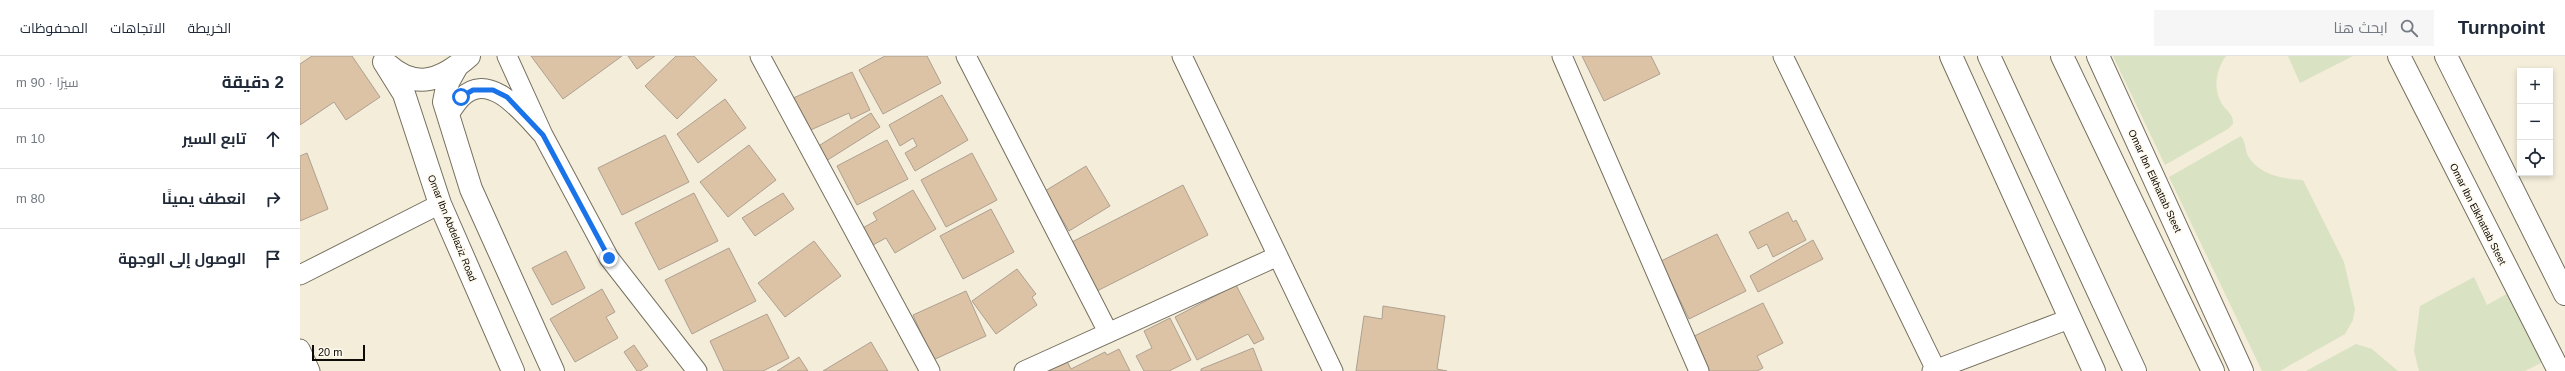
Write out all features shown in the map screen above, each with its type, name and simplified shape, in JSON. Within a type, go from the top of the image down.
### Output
[{"type":"main road","points":[[1951,56],[2069,319],[2094,371]]},
{"type":"main road","points":[[1989,56],[2135,371]]},
{"type":"main road","points":[[2062,56],[2213,371]]},
{"type":"main road","name":"Omar Ibn Elkhattab Steet","points":[[2098,56],[2242,371]]},
{"type":"main road","name":"Omar Ibn Elkhattab Steet","points":[[2399,56],[2559,371]]},
{"type":"main road","points":[[2446,56],[2565,294]]},
{"type":"main road","points":[[383,59],[396,72],[417,81],[436,78],[463,61]]},
{"type":"main road","name":"Omar Ibn Abdelaziz Road","points":[[383,59],[404,94],[440,204],[513,371]]},
{"type":"main road","points":[[463,61],[448,82],[444,102],[448,116],[471,189],[553,371]]},
{"type":"street","points":[[507,56],[543,135],[609,258],[697,371]]},
{"type":"street","points":[[760,56],[930,371]]},
{"type":"street","points":[[966,56],[1108,332]]},
{"type":"street","points":[[1182,56],[1333,371]]},
{"type":"street","points":[[1562,56],[1699,371]]},
{"type":"street","points":[[1783,56],[1934,370],[1967,365],[2069,319]]},
{"type":"street","points":[[448,116],[461,97],[473,90],[493,90],[507,97],[543,135]]},
{"type":"street","points":[[300,275],[440,204]]},
{"type":"street","points":[[1024,371],[1278,256]]},
{"type":"street","points":[[300,349],[310,371]]},
{"type":"green space","points":[[2113,56],[2226,56],[2219,68],[2216,82],[2218,95],[2225,108],[2230,113],[2233,124],[2228,129],[2165,165]]},
{"type":"green space","points":[[2288,56],[2353,56],[2300,83]]},
{"type":"green space","points":[[2241,136],[2248,156],[2258,168],[2272,175],[2303,180],[2344,262],[2355,309],[2353,320],[2345,334],[2280,371],[2262,371],[2169,177]]},
{"type":"green space","points":[[2474,277],[2487,305],[2508,293],[2543,362],[2525,371],[2419,371],[2414,351],[2420,306]]},
{"type":"green space","points":[[2356,344],[2372,349],[2398,371],[2306,371]]},
{"type":"building","points":[[312,56],[352,56],[380,97],[346,120],[334,102],[300,125],[300,64]]},
{"type":"building","points":[[531,56],[622,56],[563,99]]},
{"type":"building","points":[[628,56],[655,56],[637,69]]},
{"type":"building","points":[[676,56],[694,56],[717,80],[677,119],[645,86]]},
{"type":"building","points":[[885,56],[927,56],[941,83],[883,114],[859,70]]},
{"type":"building","points":[[1582,56],[1651,56],[1660,74],[1604,101]]},
{"type":"building","points":[[852,72],[870,110],[851,119],[849,113],[806,132],[791,99]]},
{"type":"building","points":[[942,95],[968,140],[915,171],[905,153],[917,146],[913,138],[900,146],[889,125]]},
{"type":"building","points":[[725,99],[746,128],[698,163],[677,134]]},
{"type":"building","points":[[871,113],[880,127],[826,161],[817,147]]},
{"type":"building","points":[[665,135],[689,182],[622,215],[598,168]]},
{"type":"building","points":[[887,140],[908,179],[857,205],[837,166]]},
{"type":"building","points":[[749,145],[776,180],[728,217],[700,182]]},
{"type":"building","points":[[307,153],[328,209],[300,221],[300,156]]},
{"type":"building","points":[[972,153],[997,200],[946,227],[921,180]]},
{"type":"building","points":[[1086,166],[1110,206],[1069,231],[1045,191]]},
{"type":"building","points":[[1183,185],[1208,235],[1095,292],[1070,243]]},
{"type":"building","points":[[913,190],[936,229],[895,253],[886,238],[871,246],[861,229],[877,220],[873,213]]},
{"type":"building","points":[[694,193],[718,241],[659,270],[635,223]]},
{"type":"building","points":[[783,193],[794,209],[755,236],[742,218]]},
{"type":"building","points":[[991,209],[1014,252],[963,279],[940,236]]},
{"type":"building","points":[[1788,212],[1793,222],[1796,220],[1806,240],[1773,257],[1767,244],[1758,249],[1749,232]]},
{"type":"building","points":[[1717,234],[1746,291],[1689,319],[1661,261]]},
{"type":"building","points":[[1813,240],[1823,259],[1758,292],[1750,276]]},
{"type":"building","points":[[814,241],[841,276],[785,317],[758,283]]},
{"type":"building","points":[[729,248],[756,301],[692,334],[665,280]]},
{"type":"building","points":[[566,251],[585,288],[552,305],[532,268]]},
{"type":"building","points":[[1017,269],[1036,294],[1032,297],[1037,305],[996,334],[972,301]]},
{"type":"building","points":[[1236,285],[1264,339],[1254,344],[1248,334],[1197,360],[1175,317]]},
{"type":"building","points":[[602,289],[615,312],[606,317],[618,338],[575,362],[550,319]]},
{"type":"building","points":[[966,291],[986,336],[933,360],[913,315]]},
{"type":"building","points":[[1763,303],[1783,343],[1757,356],[1763,368],[1757,371],[1703,371],[1688,339]]},
{"type":"building","points":[[1383,306],[1445,316],[1437,369],[1447,371],[1356,371],[1364,316],[1382,319]]},
{"type":"building","points":[[767,314],[789,358],[763,371],[724,371],[710,341]]},
{"type":"building","points":[[1170,318],[1191,360],[1169,371],[1144,371],[1136,356],[1152,348],[1144,331]]},
{"type":"building","points":[[871,342],[888,371],[823,371]]},
{"type":"building","points":[[634,345],[648,366],[640,371],[637,371],[624,352]]},
{"type":"building","points":[[1253,348],[1262,371],[1201,371],[1201,369]]},
{"type":"building","points":[[1119,349],[1130,371],[1046,371],[1067,361],[1071,369],[1105,352],[1107,355]]},
{"type":"building","points":[[799,357],[808,371],[777,371]]},
{"type":"route","points":[[461,97],[473,90],[493,90],[507,97],[543,135],[609,258]]}]
